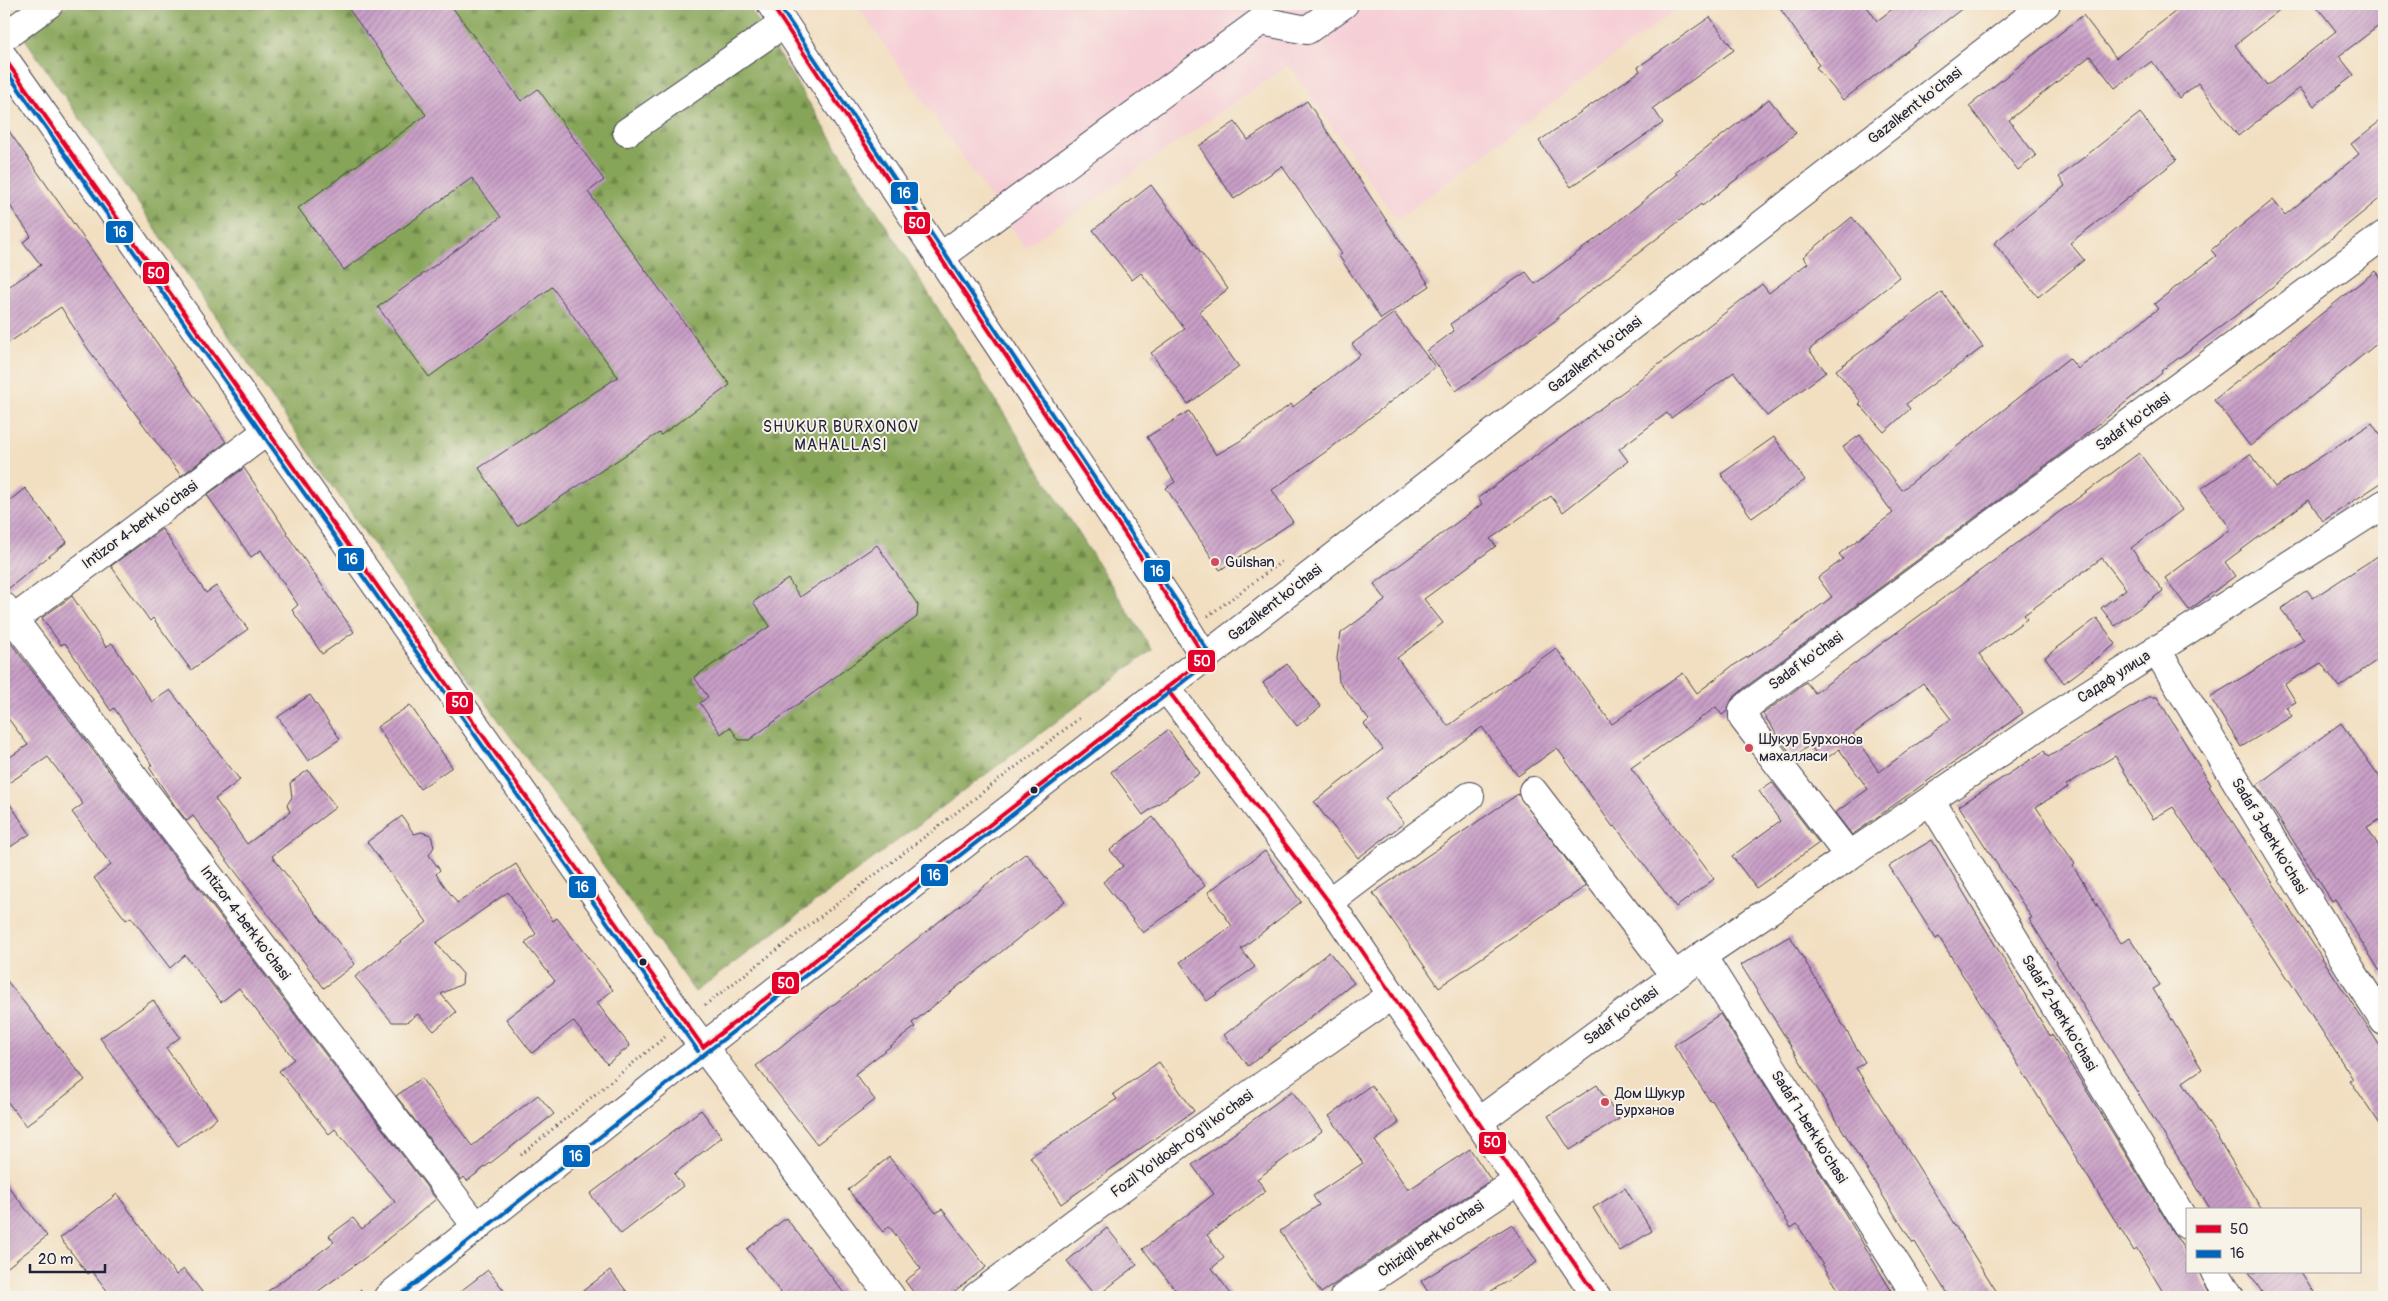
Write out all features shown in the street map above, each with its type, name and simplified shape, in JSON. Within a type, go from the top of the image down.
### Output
[{"type":"street","points":[[4,37],[49,4]]},
{"type":"street","points":[[939,258],[1261,21],[1307,30],[1344,4]]},
{"type":"street","name":"Gazalkent ko'chasi","points":[[388,1297],[703,1047],[2046,4]]},
{"type":"street","points":[[627,132],[777,14],[1173,606],[1205,658]]},
{"type":"street","points":[[4,58],[266,432],[703,1047],[892,1297]]},
{"type":"street","name":"Sadaf ko'chasi","points":[[1478,1122],[1702,956],[1849,856],[1743,718],[1743,710],[2384,235]]},
{"type":"street","name":"Intizor 4-berk ko'chasi","points":[[266,432],[9,613],[476,1226]]},
{"type":"street","name":"Садаф улица","points":[[1849,856],[2037,727],[2156,649],[2383,508]]},
{"type":"street","name":"Sadaf 3-berk ko'chasi","points":[[2156,649],[2384,1021]]},
{"type":"street","points":[[1166,688],[1329,902],[1597,1297]]},
{"type":"street","points":[[1533,791],[1675,976]]},
{"type":"street","points":[[1329,902],[1470,796]]},
{"type":"street","name":"Sadaf 2-berk ko'chasi","points":[[1931,801],[2186,1223]]},
{"type":"street","name":"Sadaf 1-berk ko'chasi","points":[[1702,956],[1917,1297]]},
{"type":"street","name":"Fozil Yo'ldosh-O'g'li ko'chasi","points":[[976,1297],[1181,1143],[1392,994]]},
{"type":"street","name":"Chiziqli berk ko'chasi","points":[[1344,1297],[1518,1181]]},
{"type":"street","points":[[2216,1274],[2230,1297]]},
{"type":"path","points":[[1206,617],[1223,604]]},
{"type":"shaded area","points":[[856,4],[1683,4],[1397,220],[1289,65],[1025,247]]},
{"type":"green space","points":[[69,4],[747,4],[1152,650],[695,992],[396,578],[23,36]]},
{"type":"building","points":[[345,4],[450,4],[521,101],[538,89],[604,180],[588,192],[730,385],[661,435],[659,433],[517,526],[479,468],[618,377],[552,287],[429,377],[378,307],[501,217],[472,178],[344,270],[298,208],[426,115]]},
{"type":"building","points":[[1777,4],[1865,4],[1877,21],[1899,4],[1968,4],[1843,100],[1816,67],[1819,65]]},
{"type":"building","points":[[2185,4],[2287,4],[2235,45],[2267,86],[2336,31],[2315,4],[2384,4],[2384,22],[2339,56],[2354,75],[2314,106],[2300,88],[2238,136],[2198,83],[2179,98],[2152,61],[2115,88],[2090,56],[2009,120],[2036,156],[2018,170],[1969,106],[2083,15],[2116,58]]},
{"type":"building","points":[[1710,17],[1734,50],[1653,108],[1663,123],[1571,187],[1539,141],[1640,71],[1638,67]]},
{"type":"building","points":[[1769,99],[1796,133],[1702,206],[1701,204],[1558,316],[1559,318],[1456,391],[1427,351],[1454,331],[1450,324],[1526,272],[1535,284],[1601,235],[1677,174],[1675,172]]},
{"type":"building","points":[[1307,101],[1430,286],[1381,319],[1339,256],[1342,254],[1282,166],[1234,199],[1199,146],[1235,122],[1248,140]]},
{"type":"building","points":[[2140,113],[2177,160],[2070,243],[2084,260],[2038,297],[1994,243],[2065,186],[2059,177]]},
{"type":"building","points":[[2384,118],[2384,195],[2254,302],[2161,371],[2162,373],[2069,448],[1743,689],[1732,699],[1727,711],[1722,715],[1716,707],[1631,768],[1714,879],[1676,907],[1615,826],[1613,827],[1557,748],[1518,776],[1482,727],[1385,798],[1404,823],[1358,858],[1314,802],[1383,749],[1364,724],[1369,720],[1339,682],[1337,658],[1341,633],[1386,600],[1374,584],[1482,504],[1478,498],[1631,386],[1762,284],[1769,293],[1808,263],[1803,257],[1852,217],[1900,277],[1809,350],[1826,372],[1767,416],[1734,372],[1671,418],[1667,413],[1619,449],[1628,461],[1563,512],[1551,496],[1490,539],[1496,546],[1424,599],[1443,623],[1397,658],[1448,726],[1556,648],[1612,724],[1683,673],[1697,693],[1731,667],[1770,643],[1832,597],[1818,578],[1843,559],[1839,554],[1893,513],[1843,447],[1860,435],[1902,490],[2069,358],[2078,369],[2158,309],[2154,304],[2216,256],[2211,250],[2273,200],[2285,215],[2359,154],[2351,144]]},
{"type":"building","points":[[4,124],[226,442],[181,476],[83,342],[61,307],[4,346],[4,290],[41,265],[23,242],[31,236],[4,197]]},
{"type":"building","points":[[1151,185],[1228,289],[1199,311],[1239,367],[1188,404],[1151,353],[1185,329],[1141,273],[1132,280],[1093,230]]},
{"type":"building","points":[[2375,271],[2384,283],[2384,338],[2250,446],[2214,400]]},
{"type":"building","points":[[1942,292],[1983,347],[1906,404],[1910,409],[1884,432],[1859,404],[1861,402],[1836,370]]},
{"type":"building","points":[[1394,313],[1435,367],[1331,448],[1272,490],[1293,522],[1220,570],[1166,488],[1175,482],[1147,437],[1189,411],[1216,455],[1240,441],[1291,404],[1293,407],[1360,355],[1352,344]]},
{"type":"building","points":[[2372,423],[2384,441],[2384,481],[2323,521],[2309,500],[2225,562],[2235,576],[2189,610],[2165,578],[2231,529],[2201,489],[2250,454],[2275,487]]},
{"type":"building","points":[[1774,437],[1805,480],[1752,518],[1721,474]]},
{"type":"building","points":[[2139,453],[2182,510],[2131,548],[2163,591],[2115,626],[2101,608],[2126,589],[2102,558],[2024,615],[2027,619],[1979,654],[2023,713],[1852,835],[1835,813],[1868,789],[1839,749],[1822,762],[1810,745],[1793,757],[1763,714],[1806,682],[1815,693]],"holes":[[[1923,683],[1951,719],[1879,772],[1853,734]]]},
{"type":"building","points":[[244,468],[354,632],[322,654],[292,610],[298,605],[261,550],[251,557],[207,495]]},
{"type":"building","points":[[25,488],[67,542],[4,592],[4,505]]},
{"type":"building","points":[[162,529],[206,593],[216,586],[248,629],[191,670],[153,618],[150,621],[111,566]]},
{"type":"building","points":[[877,545],[918,605],[917,617],[749,740],[739,740],[730,727],[721,734],[700,703],[708,697],[694,677],[770,626],[753,602],[788,579],[800,597]]},
{"type":"building","points":[[2384,552],[2384,655],[2339,687],[2321,663],[2285,684],[2296,702],[2286,707],[2292,716],[2241,747],[2210,697],[2304,640],[2281,609],[2307,590],[2313,598]]},
{"type":"building","points":[[72,596],[106,647],[112,643],[152,702],[170,690],[240,780],[215,799],[247,844],[290,812],[287,805],[292,797],[290,783],[308,770],[336,807],[272,856],[355,964],[324,988],[193,816],[187,821],[175,806],[149,767],[152,765],[114,708],[111,711],[65,643],[61,645],[42,618]]},
{"type":"building","points":[[2097,618],[2116,644],[2064,683],[2045,657]]},
{"type":"building","points":[[4,634],[436,1199],[366,1257],[310,1297],[260,1297],[334,1242],[329,1236],[353,1218],[362,1229],[395,1202],[335,1129],[329,1134],[279,1071],[294,1059],[239,988],[221,1002],[185,955],[170,968],[131,917],[126,920],[94,878],[111,865],[72,812],[83,804],[48,757],[4,786],[4,761],[28,745],[4,713]]},
{"type":"building","points":[[1287,664],[1321,707],[1297,726],[1263,683]]},
{"type":"building","points":[[310,695],[340,739],[308,761],[278,717]]},
{"type":"building","points":[[2149,697],[2157,697],[2211,785],[2209,786],[2384,1052],[2384,1130],[2350,1080],[2353,1079],[2274,957],[2173,807],[2153,819],[2115,756],[2066,785],[2068,787],[2036,807],[2075,864],[2073,866],[2121,943],[2130,938],[2160,985],[2153,989],[2202,1069],[2183,1082],[2261,1208],[2210,1208],[2029,919],[2032,918],[1959,806],[2044,751],[2048,757]]},
{"type":"building","points":[[410,705],[452,767],[420,789],[377,727]]},
{"type":"building","points":[[2341,723],[2384,783],[2384,817],[2367,827],[2384,855],[2384,978],[2335,899],[2332,901],[2257,785]]},
{"type":"building","points":[[1168,730],[1200,773],[1143,815],[1111,772]]},
{"type":"building","points":[[1772,782],[1819,843],[1756,888],[1732,856],[1780,821],[1759,791]]},
{"type":"building","points":[[1518,794],[1586,886],[1439,987],[1373,893]]},
{"type":"building","points":[[4,795],[30,834],[4,851]]},
{"type":"building","points":[[402,816],[414,834],[421,832],[431,835],[434,847],[429,855],[440,870],[436,874],[457,903],[516,864],[553,921],[557,918],[613,990],[597,1003],[630,1046],[607,1064],[573,1021],[532,1053],[506,1019],[555,981],[525,943],[536,934],[508,892],[436,943],[463,974],[462,984],[441,994],[456,1012],[434,1031],[418,1014],[407,1022],[392,1022],[355,977],[427,922],[367,842]]},
{"type":"building","points":[[1153,817],[1205,886],[1143,933],[1103,882],[1123,866],[1110,850]]},
{"type":"building","points":[[1932,840],[2050,1036],[2052,1035],[2186,1252],[2186,1274],[2200,1274],[2212,1297],[2166,1297],[2137,1249],[2134,1251],[1939,937],[1936,939],[1889,866]]},
{"type":"building","points":[[1265,851],[1301,902],[1241,949],[1255,967],[1207,1001],[1180,962],[1232,926],[1208,892]]},
{"type":"building","points":[[1026,853],[1065,901],[912,1023],[915,1027],[855,1074],[875,1100],[817,1144],[756,1066]]},
{"type":"building","points":[[1790,936],[1865,1062],[1856,1068],[2000,1297],[1949,1297],[1915,1242],[1913,1243],[1888,1204],[1741,965]]},
{"type":"building","points":[[1329,952],[1354,983],[1248,1066],[1224,1035]]},
{"type":"building","points":[[4,977],[85,1080],[26,1126],[4,1097]]},
{"type":"building","points":[[153,1000],[180,1037],[166,1048],[217,1118],[178,1146],[100,1038]]},
{"type":"building","points":[[1720,1014],[1831,1190],[1895,1297],[1843,1297],[1797,1224],[1791,1228],[1712,1100],[1710,1101],[1674,1045]]},
{"type":"building","points":[[1159,1062],[1194,1111],[1061,1204],[1030,1157],[1117,1099],[1113,1094]]},
{"type":"building","points":[[421,1078],[472,1146],[538,1095],[554,1114],[467,1181],[464,1177],[461,1180],[396,1096]]},
{"type":"building","points":[[1371,1085],[1399,1123],[1375,1141],[1408,1190],[1470,1149],[1491,1180],[1321,1293],[1280,1231],[1319,1205],[1313,1196],[1363,1163],[1329,1116]]},
{"type":"building","points":[[1597,1085],[1619,1119],[1570,1150],[1548,1116]]},
{"type":"building","points":[[1292,1091],[1322,1131],[1257,1179],[1266,1191],[1207,1235],[1224,1258],[1212,1268],[1233,1297],[1181,1297],[1143,1249],[1214,1194],[1192,1165]]},
{"type":"building","points":[[701,1110],[722,1137],[674,1174],[683,1186],[621,1234],[590,1194]]},
{"type":"building","points":[[889,1157],[936,1213],[942,1209],[986,1267],[947,1297],[917,1297],[905,1281],[921,1269],[889,1226],[883,1232],[848,1190]]},
{"type":"building","points":[[4,1181],[47,1236],[4,1270]]},
{"type":"building","points":[[1625,1188],[1652,1231],[1620,1251],[1593,1208]]},
{"type":"building","points":[[117,1194],[176,1275],[184,1269],[206,1297],[112,1297],[92,1271],[88,1274],[60,1238]]},
{"type":"building","points":[[786,1218],[847,1297],[784,1297],[747,1249]]},
{"type":"building","points":[[1512,1224],[1537,1262],[1482,1297],[1431,1297],[1421,1281]]},
{"type":"building","points":[[1107,1228],[1137,1265],[1096,1297],[1067,1261]]},
{"type":"building","points":[[488,1270],[509,1297],[453,1297]]},
{"type":"building","points":[[610,1270],[631,1297],[575,1297]]},
{"type":"building","points":[[2250,1274],[2302,1274],[2317,1297],[2265,1297]]},
{"type":"transit line","name":"50","points":[[4,58],[703,1047],[1205,658],[1173,606],[771,4]]},
{"type":"transit line","name":"16","points":[[398,1297],[707,1052],[1211,660],[1210,655],[1178,603],[778,4]]},
{"type":"transit line","name":"16","points":[[4,68],[698,1051]]},
{"type":"transit line","name":"50","points":[[1166,688],[1329,902],[1597,1297]]},
{"type":"place","name":"Gulshan","points":[[1215,562]]},
{"type":"place","name":"Шукур Бурхонов махалласи","points":[[1749,748]]},
{"type":"place","name":"Дом Шукур Бурханов","points":[[1605,1102]]},
{"type":"district","name":"SHUKUR BURXONOV MAHALLASI","points":[[841,436]]}]
